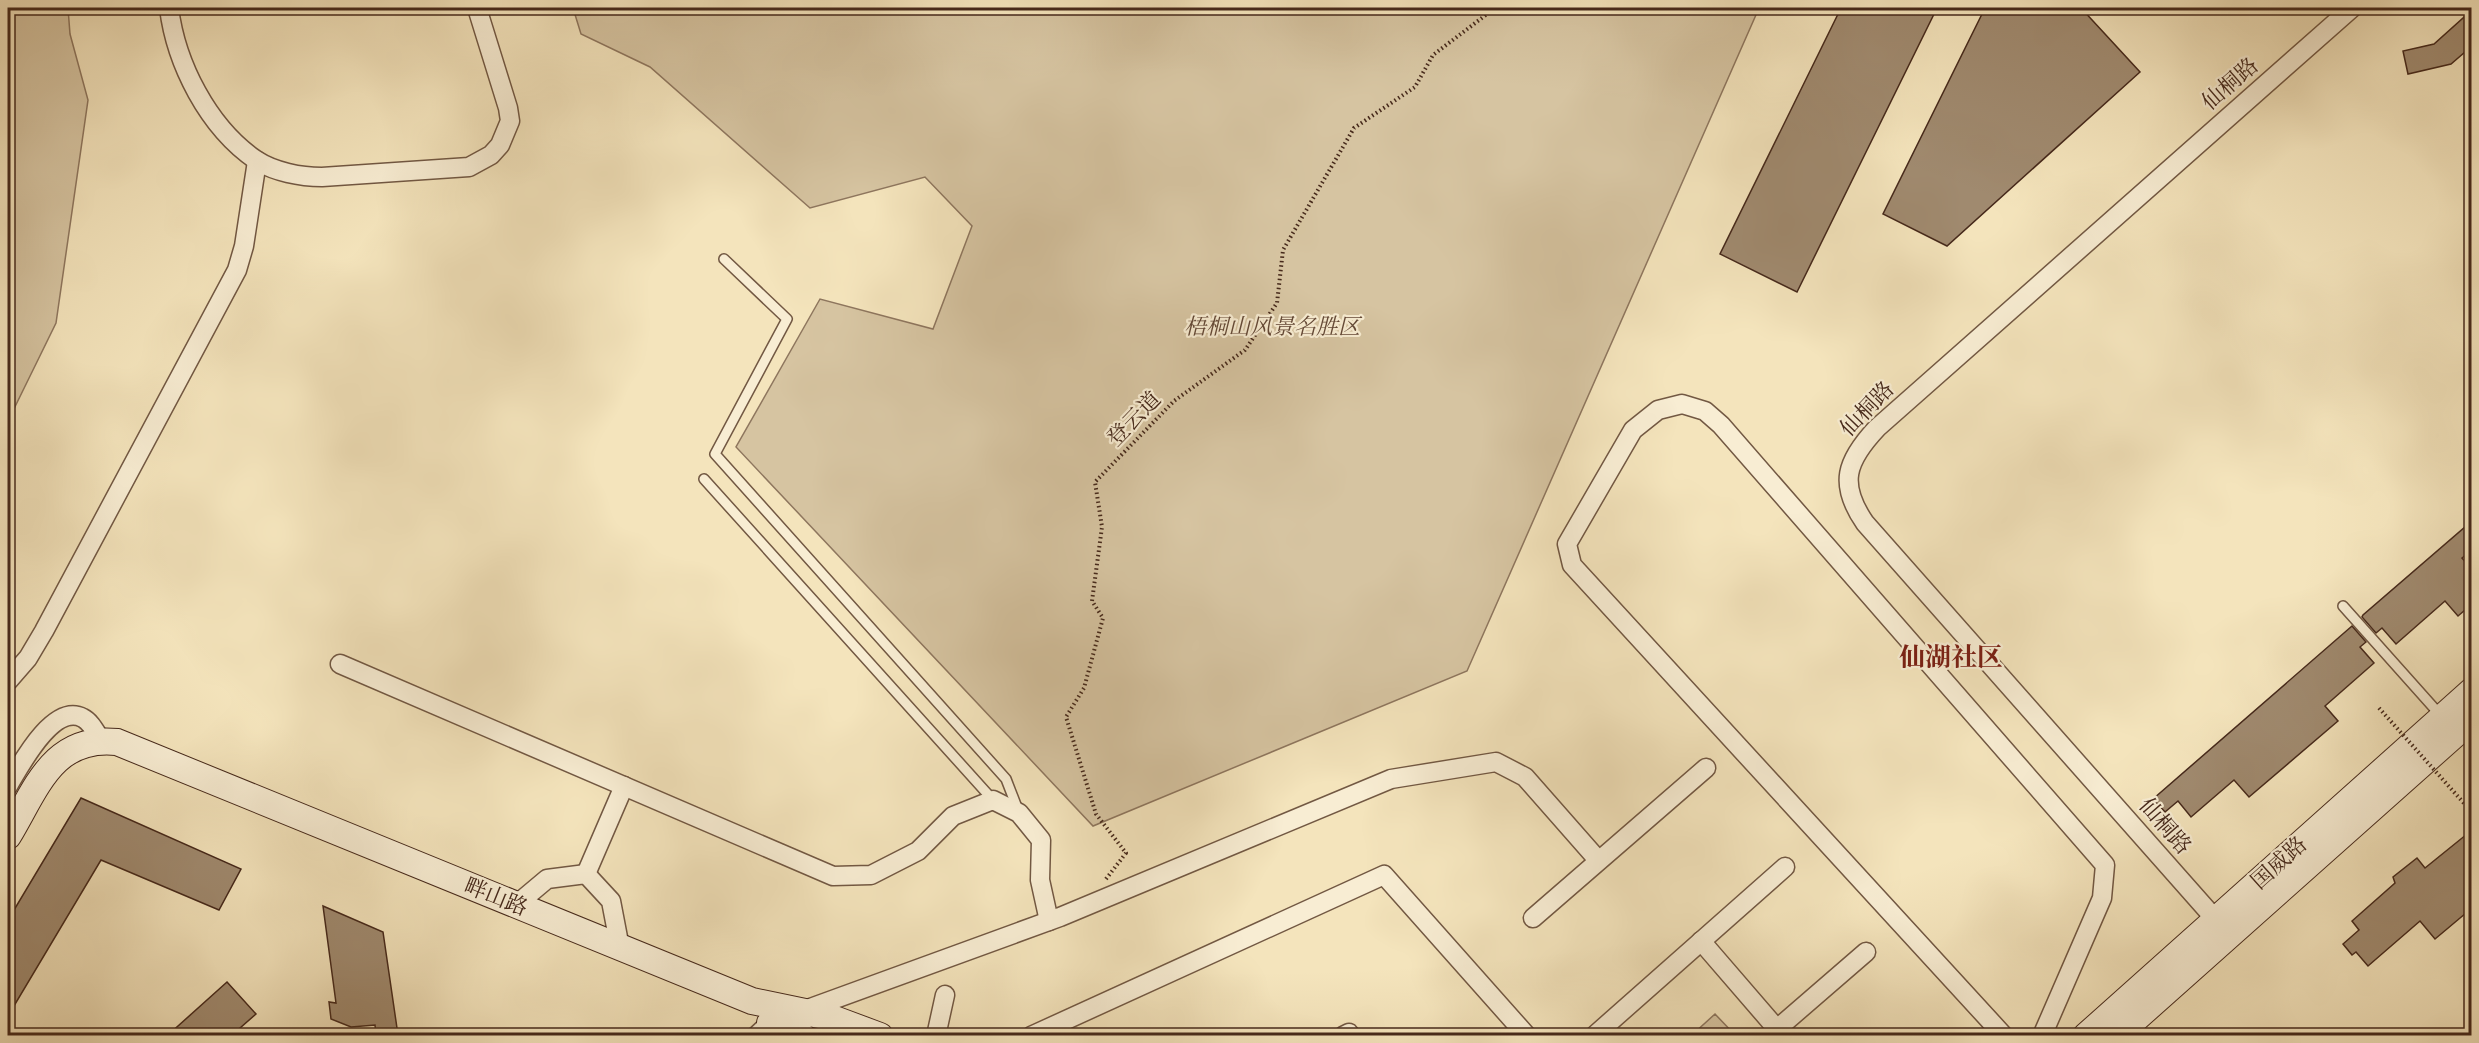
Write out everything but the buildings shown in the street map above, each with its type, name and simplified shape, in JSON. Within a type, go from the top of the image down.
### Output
[{"type":"street","points":[[169,8],[172,32],[182,63],[215,119],[236,144],[257,161],[305,177],[456,170],[469,167],[491,155],[501,145],[510,121],[477,8]]},
{"type":"street","name":"仙桐路","points":[[2222,927],[1865,523],[1851,500],[1848,485],[1849,468],[1856,453],[1876,428],[2352,8]]},
{"type":"street","points":[[8,681],[28,658],[44,631],[237,270],[244,246],[257,161]]},
{"type":"street","points":[[2004,1035],[1572,565],[1568,544],[1633,430],[1658,410],[1682,404],[1705,411],[1721,425],[2105,865],[2102,898],[2042,1035]]},
{"type":"street","points":[[340,664],[833,876],[872,875],[918,851],[953,816],[993,800],[1019,813],[1041,840],[1040,880],[1049,921]]},
{"type":"street","name":"国威路","points":[[2086,1035],[2222,927],[2457,723],[2472,691]]},
{"type":"street","points":[[8,786],[34,744],[58,720],[73,715],[83,718],[109,741]]},
{"type":"street","points":[[8,836],[54,760],[84,743],[109,741]]},
{"type":"street","name":"畔山路","points":[[109,741],[752,1001],[801,1024]]},
{"type":"street","points":[[801,1024],[1391,779],[1496,762],[1526,777],[1598,860]]},
{"type":"street","points":[[1533,918],[1706,768]]},
{"type":"street","points":[[586,874],[624,786]]},
{"type":"street","points":[[1594,1035],[1785,867]]},
{"type":"street","points":[[516,905],[547,879],[586,874]]},
{"type":"street","points":[[586,874],[611,901],[620,948]]},
{"type":"street","points":[[1031,1035],[1384,875],[1527,1035]]},
{"type":"street","name":"国威路","points":[[2116,1035],[2222,927]]},
{"type":"street","points":[[1701,941],[1780,1032],[1866,952]]},
{"type":"street","points":[[936,1035],[945,995]]},
{"type":"street","name":"畔山路","points":[[763,1029],[801,1024],[829,1017],[880,1035]]},
{"type":"street","points":[[1343,1035],[1349,1033],[1351,1035]]},
{"type":"lane","points":[[724,259],[787,319],[715,454],[1006,779],[1019,813]]},
{"type":"lane","points":[[704,479],[993,800]]},
{"type":"lane","points":[[2343,606],[2457,723]]},
{"type":"path","name":"登云道","points":[[1102,883],[1126,853],[1096,814],[1066,717],[1083,688],[1103,618],[1092,601],[1102,527],[1095,482],[1174,401],[1245,350],[1277,303],[1283,250],[1354,128],[1415,87],[1433,55],[1495,8]]},
{"type":"path","points":[[2379,708],[2470,810]]},
{"type":"green space","points":[[8,8],[68,8],[70,34],[88,100],[56,323],[8,421]]},
{"type":"green space","name":"梧桐山风景名胜区","points":[[573,8],[1759,8],[1467,671],[1093,826],[736,447],[820,299],[933,329],[972,226],[925,177],[810,208],[650,67],[581,34]]},
{"type":"green space","points":[[1715,1014],[1735,1035],[1693,1034]]},
{"type":"district","name":"仙湖社区","points":[[1951,657]]}]
